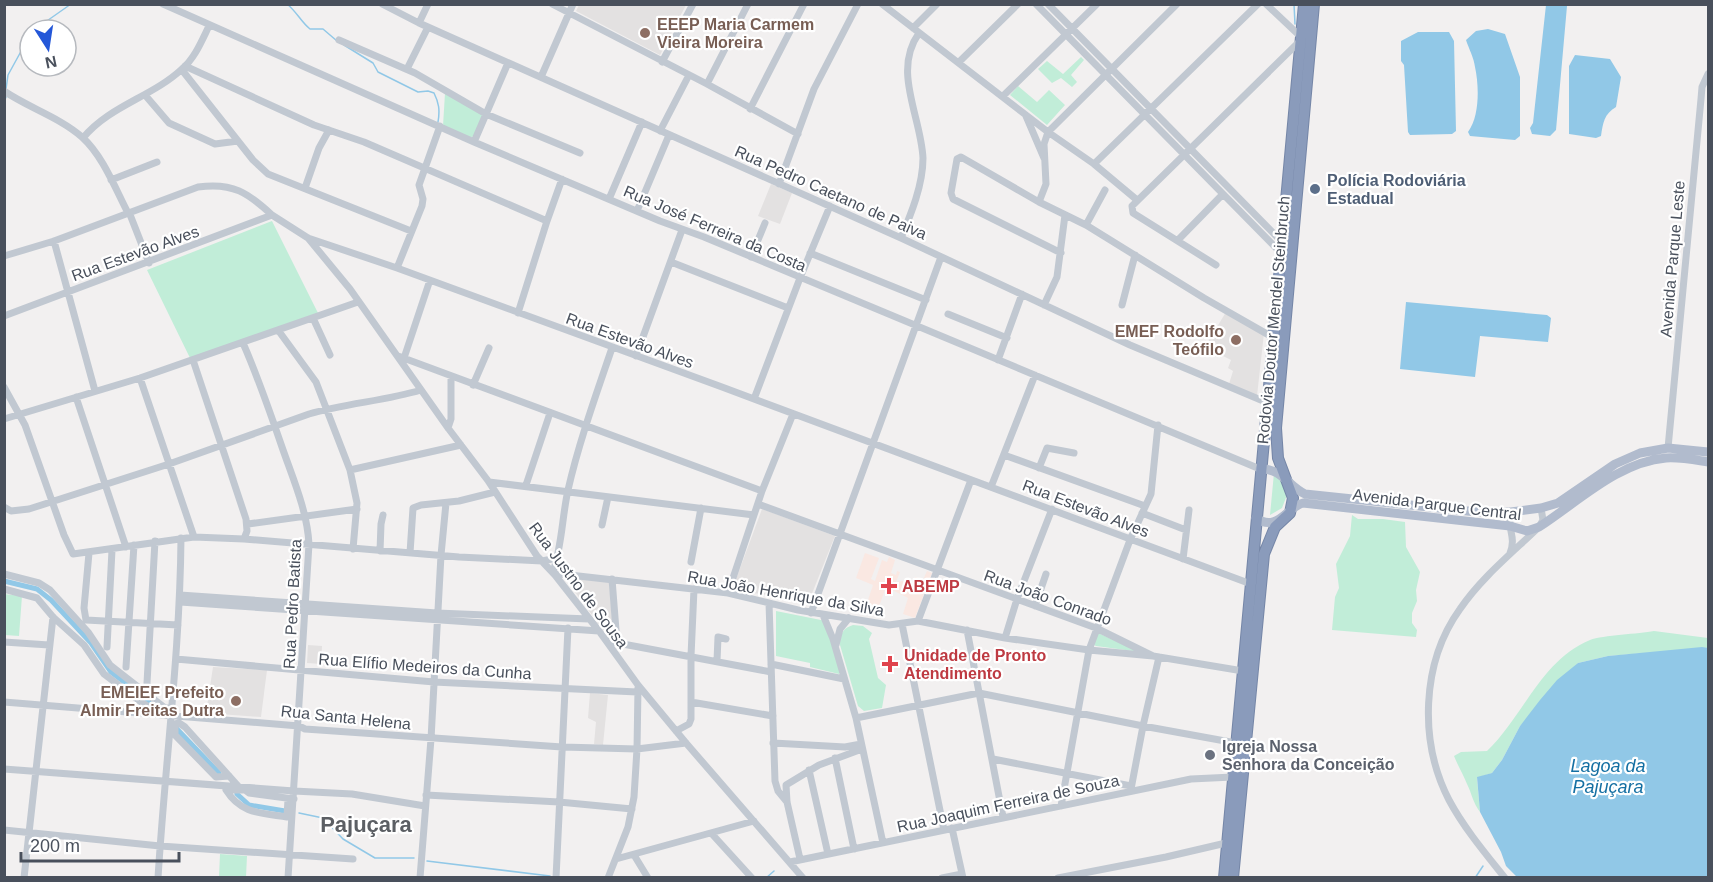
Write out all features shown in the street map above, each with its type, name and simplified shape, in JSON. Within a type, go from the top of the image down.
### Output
[{"type":"highway","name":"Rodovia Doutor Mendel Steinbruch","points":[[1224,878],[1304,4]]},
{"type":"highway","name":"Rodovia Doutor Mendel Steinbruch","points":[[1290,513],[1293,498],[1289,482],[1278,458],[1276,428],[1314,4]]},
{"type":"highway","points":[[1233,878],[1264,554],[1275,527],[1290,513]]},
{"type":"main road","name":"Avenida Parque Central","points":[[1260,469],[1275,470],[1305,494],[1477,512],[1511,512],[1558,503],[1615,464],[1640,453],[1668,448],[1708,452]]},
{"type":"main road","name":"Avenida Parque Central","points":[[1256,518],[1262,522],[1273,522],[1290,513],[1296,505],[1303,503],[1510,526],[1527,531],[1539,527],[1613,476],[1633,466],[1668,458],[1708,462]]},
{"type":"street","name":"Rua José Ferreira da Costa","points":[[163,4],[474,142],[1260,469]]},
{"type":"street","name":"Rua Pedro Caetano de Paiva","points":[[382,4],[419,23],[901,238],[1160,358],[1268,404]]},
{"type":"street","points":[[419,23],[428,4]]},
{"type":"street","points":[[552,4],[798,134]]},
{"type":"street","points":[[541,77],[573,4]]},
{"type":"street","points":[[662,62],[693,4]]},
{"type":"street","points":[[707,84],[748,4]]},
{"type":"street","points":[[750,109],[804,4]]},
{"type":"street","points":[[779,184],[814,89],[858,4]]},
{"type":"street","points":[[882,4],[1048,132],[1094,164],[1135,203]]},
{"type":"street","points":[[901,238],[916,202],[922,163],[907,71],[916,30],[937,4]]},
{"type":"street","points":[[959,62],[1018,4]]},
{"type":"street","points":[[1036,4],[1111,69],[1147,111],[1283,249]]},
{"type":"street","points":[[1048,4],[1105,75],[1147,111]]},
{"type":"street","points":[[1003,96],[1097,4]]},
{"type":"street","points":[[1039,202],[1046,184],[1044,144],[1048,132],[1177,4]]},
{"type":"street","points":[[1094,164],[1258,4]]},
{"type":"street","points":[[1216,265],[1133,213],[1135,203],[1301,39],[1266,4]]},
{"type":"street","points":[[83,138],[101,119],[145,95],[183,68],[198,48],[209,26]]},
{"type":"street","points":[[407,69],[428,27]]},
{"type":"street","points":[[339,40],[407,69],[486,114],[580,153]]},
{"type":"street","points":[[474,142],[508,63]]},
{"type":"street","points":[[183,68],[314,125],[344,134],[426,168],[547,221]]},
{"type":"street","points":[[183,68],[238,141],[268,174],[411,231]]},
{"type":"street","name":"Avenida Parque Leste","points":[[1668,448],[1702,87],[1708,74]]},
{"type":"street","points":[[660,131],[689,75]]},
{"type":"street","points":[[7,93],[65,125],[83,138],[111,180],[129,213],[149,263]]},
{"type":"street","points":[[145,95],[168,123],[215,144],[238,141]]},
{"type":"street","points":[[1025,113],[1044,158]]},
{"type":"street","points":[[609,199],[642,122]]},
{"type":"street","points":[[397,268],[422,206],[419,185],[440,126]]},
{"type":"street","points":[[305,188],[319,148],[329,130]]},
{"type":"street","points":[[637,211],[669,135]]},
{"type":"street","points":[[1061,253],[953,199],[951,194],[956,161],[961,157],[1039,202],[1086,225],[1274,338]]},
{"type":"street","points":[[111,180],[157,162]]},
{"type":"street","points":[[518,313],[562,179]]},
{"type":"street","points":[[1218,183],[1223,194],[1283,249]]},
{"type":"street","points":[[4,256],[54,241],[189,190],[218,185],[243,192],[272,215]]},
{"type":"street","points":[[1086,225],[1105,190]]},
{"type":"street","points":[[1178,240],[1223,194]]},
{"type":"street","points":[[754,399],[830,206]]},
{"type":"street","name":"Rua Estevão Alves","points":[[4,316],[272,215],[308,238],[397,268],[873,442],[1251,584]]},
{"type":"street","points":[[1044,305],[1057,277],[1065,215]]},
{"type":"street","points":[[751,257],[765,223]]},
{"type":"street","points":[[636,356],[682,230]]},
{"type":"street","name":"Rua Justno de Sousa","points":[[308,238],[401,357],[421,390],[489,482],[542,561],[600,631],[638,689],[803,878]]},
{"type":"street","points":[[54,241],[95,391]]},
{"type":"street","points":[[810,253],[926,300]]},
{"type":"street","points":[[1122,305],[1136,255]]},
{"type":"street","points":[[811,612],[941,257]]},
{"type":"street","points":[[671,262],[788,308]]},
{"type":"street","points":[[429,280],[401,357],[762,491]]},
{"type":"street","points":[[998,360],[1022,294]]},
{"type":"street","points":[[4,419],[140,378],[358,302]]},
{"type":"street","points":[[948,314],[1007,338]]},
{"type":"street","points":[[313,318],[330,355]]},
{"type":"street","points":[[278,330],[312,375],[328,408],[350,470],[354,482],[357,509],[353,549]]},
{"type":"street","name":"Rua Pedro Batista","points":[[243,343],[275,426],[306,517],[309,544],[288,878]]},
{"type":"street","points":[[473,385],[489,348]]},
{"type":"street","points":[[554,573],[568,491],[586,426],[612,348]]},
{"type":"street","points":[[193,360],[248,524],[244,539]]},
{"type":"street","points":[[991,488],[1035,375]]},
{"type":"street","points":[[448,429],[451,420],[451,376]]},
{"type":"street","points":[[140,378],[194,537]]},
{"type":"street","points":[[4,387],[20,414],[64,536],[73,554],[194,537],[542,561],[557,558]]},
{"type":"street","points":[[4,507],[17,511],[53,501],[169,464],[328,408],[400,396],[421,390]]},
{"type":"street","points":[[76,397],[105,485],[130,546],[126,667]]},
{"type":"street","points":[[526,485],[549,413]]},
{"type":"street","points":[[728,593],[762,491],[793,414]]},
{"type":"street","points":[[1061,806],[1089,650],[1130,540],[1152,490],[1158,425]]},
{"type":"street","points":[[350,470],[461,445]]},
{"type":"street","points":[[1039,468],[1047,448],[1074,453]]},
{"type":"street","points":[[1004,455],[1144,509],[1186,530]]},
{"type":"street","points":[[918,621],[971,480]]},
{"type":"street","points":[[489,482],[754,514]]},
{"type":"street","points":[[410,553],[412,510],[417,506],[446,503],[495,492]]},
{"type":"street","points":[[602,525],[608,497]]},
{"type":"street","points":[[420,878],[446,503]]},
{"type":"street","name":"Rua João Conrado","points":[[758,504],[1096,628],[1156,656]]},
{"type":"street","points":[[691,562],[701,508]]},
{"type":"street","points":[[1505,878],[1474,839],[1455,811],[1444,789],[1432,749],[1429,706],[1432,673],[1453,618],[1476,588],[1539,527],[1542,520],[1541,508]]},
{"type":"street","points":[[248,524],[357,509]]},
{"type":"street","points":[[1005,638],[1017,599],[1052,509]]},
{"type":"street","points":[[1183,560],[1189,510]]},
{"type":"street","points":[[1509,556],[1514,542],[1510,526],[1511,512]]},
{"type":"street","points":[[380,551],[383,515]]},
{"type":"street","points":[[158,878],[169,711],[176,659],[181,538]]},
{"type":"street","points":[[147,683],[155,541]]},
{"type":"street","points":[[107,647],[112,550]]},
{"type":"street","points":[[89,553],[84,613],[87,621],[178,625]]},
{"type":"street","name":"Rua João Henrique da Silva","points":[[554,573],[728,593],[823,615],[889,626],[918,621],[1005,638],[1089,650],[1156,656],[1243,670]]},
{"type":"street","points":[[4,574],[39,583],[50,590],[88,632],[110,664],[169,711]]},
{"type":"street","points":[[1035,606],[1046,574]]},
{"type":"street","points":[[612,579],[617,643]]},
{"type":"street","points":[[4,589],[35,597],[84,645],[108,678],[149,707],[169,711]]},
{"type":"street","points":[[676,731],[690,722],[694,589]]},
{"type":"street","points":[[180,598],[437,616],[518,620],[589,619]]},
{"type":"street","points":[[769,603],[775,781],[778,791],[787,802]]},
{"type":"street","points":[[823,615],[856,718],[883,843]]},
{"type":"street","points":[[24,878],[53,617]]},
{"type":"street","points":[[835,647],[840,629],[849,618]]},
{"type":"street","points":[[518,620],[569,629],[600,631]]},
{"type":"street","points":[[556,878],[569,629],[565,620]]},
{"type":"street","points":[[902,624],[918,705],[948,829],[962,876],[942,878]]},
{"type":"street","points":[[968,630],[1003,817]]},
{"type":"street","points":[[717,661],[718,638],[726,639]]},
{"type":"street","points":[[4,642],[49,645]]},
{"type":"street","points":[[607,642],[717,661],[844,679]]},
{"type":"street","points":[[993,759],[1066,773],[1131,789],[1156,656]]},
{"type":"street","name":"Rua Elífio Medeiros da Cunha","points":[[176,659],[434,682],[638,689]]},
{"type":"street","points":[[608,878],[628,827],[632,809],[637,749],[638,689]]},
{"type":"street","points":[[856,718],[979,693],[1236,742]]},
{"type":"street","name":"Rua Santa Helena","points":[[4,702],[43,707],[169,711],[299,726],[305,729],[562,747],[637,749],[686,743]]},
{"type":"street","points":[[691,702],[773,716]]},
{"type":"street","points":[[229,776],[216,777],[176,735],[175,724],[179,723],[185,727],[229,776],[239,788]]},
{"type":"street","points":[[773,743],[861,747]]},
{"type":"street","points":[[800,859],[787,802],[786,785],[809,770],[861,747]]},
{"type":"street","points":[[835,758],[854,849]]},
{"type":"street","points":[[4,769],[166,780],[292,796],[352,794],[425,806]]},
{"type":"street","points":[[809,770],[828,854]]},
{"type":"street","name":"Rua Joaquim Ferreira de Souza","points":[[790,862],[1061,806],[1131,789],[1191,779],[1233,777]]},
{"type":"street","points":[[239,788],[226,790],[246,810],[252,812],[287,817],[292,796]]},
{"type":"street","points":[[426,795],[559,802],[632,809]]},
{"type":"street","points":[[616,859],[754,821]]},
{"type":"street","points":[[4,830],[160,846],[353,859]]},
{"type":"street","points":[[712,834],[752,878]]},
{"type":"street","points":[[1058,878],[1226,843]]},
{"type":"street","points":[[634,855],[648,878]]},
{"type":"shaded area","name":"EEEP Maria Carmem Vieira Moreira","points":[[579,4],[686,5],[660,55],[576,11]]},
{"type":"shaded area","points":[[771,184],[792,193],[780,224],[758,216]]},
{"type":"shaded area","name":"EMEF Rodolfo Teófilo","points":[[1226,312],[1264,333],[1257,396],[1229,384],[1233,371],[1228,368],[1231,360],[1205,347]]},
{"type":"shaded area","points":[[762,509],[835,536],[809,601],[732,590]]},
{"type":"shaded area","name":"ABEMP","points":[[865,553],[879,558],[871,579],[875,581],[882,560],[887,562],[889,557],[895,560],[891,573],[896,575],[897,571],[900,572],[896,582],[903,581],[905,590],[911,589],[915,577],[923,580],[927,571],[932,573],[915,618],[903,614],[908,598],[886,587],[877,612],[866,606],[873,585],[856,578]]},
{"type":"shaded area","points":[[564,577],[609,580],[613,629],[603,630]]},
{"type":"shaded area","points":[[308,645],[322,646],[321,664],[307,663]]},
{"type":"shaded area","name":"EMEIEF Prefeito Almir Freitas Dutra","points":[[213,667],[267,670],[261,717],[206,713]]},
{"type":"shaded area","points":[[590,693],[608,695],[603,745],[594,744],[596,722],[588,718]]},
{"type":"green space","points":[[1081,57],[1084,60],[1071,75],[1077,82],[1072,87],[1061,78],[1052,83],[1038,69],[1047,61],[1063,74]]},
{"type":"green space","points":[[1018,86],[1037,102],[1049,90],[1065,105],[1047,125],[1010,95]]},
{"type":"green space","points":[[445,93],[482,114],[474,136],[469,138],[443,126]]},
{"type":"green space","points":[[272,221],[318,313],[190,358],[147,270]]},
{"type":"green space","points":[[1274,473],[1280,477],[1287,495],[1282,508],[1270,515]]},
{"type":"green space","points":[[1352,515],[1358,519],[1405,522],[1406,547],[1420,572],[1416,590],[1417,601],[1412,613],[1412,623],[1417,630],[1416,637],[1332,630],[1335,597],[1339,588],[1336,564],[1350,536]]},
{"type":"green space","points":[[4,594],[22,596],[19,636],[5,635]]},
{"type":"green space","points":[[776,611],[826,621],[841,671],[839,674],[810,667],[810,663],[776,656]]},
{"type":"green space","points":[[853,625],[863,626],[872,633],[869,639],[878,678],[886,685],[882,708],[864,711],[858,706],[840,645],[842,632]]},
{"type":"green space","points":[[1654,631],[1708,638],[1708,648],[1608,656],[1578,663],[1520,726],[1502,760],[1492,773],[1477,778],[1480,812],[1454,756],[1461,752],[1487,751],[1500,737],[1545,675],[1573,649],[1596,638]]},
{"type":"green space","points":[[1098,633],[1140,652],[1096,646],[1094,645]]},
{"type":"green space","points":[[220,854],[247,856],[246,877],[219,877]]},
{"type":"water","points":[[1546,5],[1567,6],[1556,130],[1550,136],[1532,134],[1530,128],[1533,123]]},
{"type":"water","points":[[1488,29],[1505,34],[1520,77],[1520,136],[1515,140],[1470,136],[1468,132],[1475,118],[1478,91],[1474,64],[1466,40],[1476,31]]},
{"type":"water","points":[[1418,32],[1449,32],[1454,41],[1456,131],[1452,134],[1410,135],[1408,132],[1401,41]]},
{"type":"water","points":[[1575,55],[1610,59],[1621,77],[1616,107],[1603,123],[1601,136],[1596,138],[1569,134],[1569,66]]},
{"type":"water","points":[[1406,302],[1547,315],[1551,318],[1548,342],[1480,336],[1475,377],[1400,369]]},
{"type":"water","name":"Lagoa da Pajuçara","points":[[1708,648],[1708,877],[1517,877],[1506,866],[1480,812],[1477,777],[1492,773],[1502,760],[1520,726],[1540,700],[1557,680],[1578,663],[1608,656]]},
{"type":"waterway","points":[[51,18],[71,4]]},
{"type":"waterway","points":[[287,4],[310,29],[323,29],[337,41]]},
{"type":"waterway","points":[[1294,4],[1295,24]]},
{"type":"waterway","points":[[344,45],[373,63],[378,72],[418,92],[434,93],[439,107],[438,122]]},
{"type":"waterway","points":[[6,89],[8,75],[18,57]]},
{"type":"waterway","points":[[4,102],[6,97]]},
{"type":"waterway","points":[[4,581],[37,589],[51,600],[91,643],[111,672],[156,706]]},
{"type":"waterway","points":[[176,728],[219,773]]},
{"type":"waterway","points":[[237,794],[249,805],[285,811]]},
{"type":"waterway","points":[[299,813],[323,818],[343,839],[375,858],[414,858]]},
{"type":"waterway","points":[[427,861],[550,876]]},
{"type":"waterway","points":[[1475,878],[1483,866]]},
{"type":"waterway","points":[[766,878],[774,871]]},
{"type":"place","name":"EEEP Maria Carmem Vieira Moreira","points":[[645,33]]},
{"type":"place","name":"Polícia Rodoviária Estadual","points":[[1315,189]]},
{"type":"place","name":"EMEF Rodolfo Teófilo","points":[[1236,340]]},
{"type":"place","name":"ABEMP","points":[[889,586]]},
{"type":"place","name":"Unidade de Pronto Atendimento","points":[[890,664]]},
{"type":"place","name":"EMEIEF Prefeito Almir Freitas Dutra","points":[[236,701]]},
{"type":"place","name":"Igreja Nossa Senhora da Conceição","points":[[1210,755]]},
{"type":"district","name":"Pajuçara","points":[[366,824]]}]
